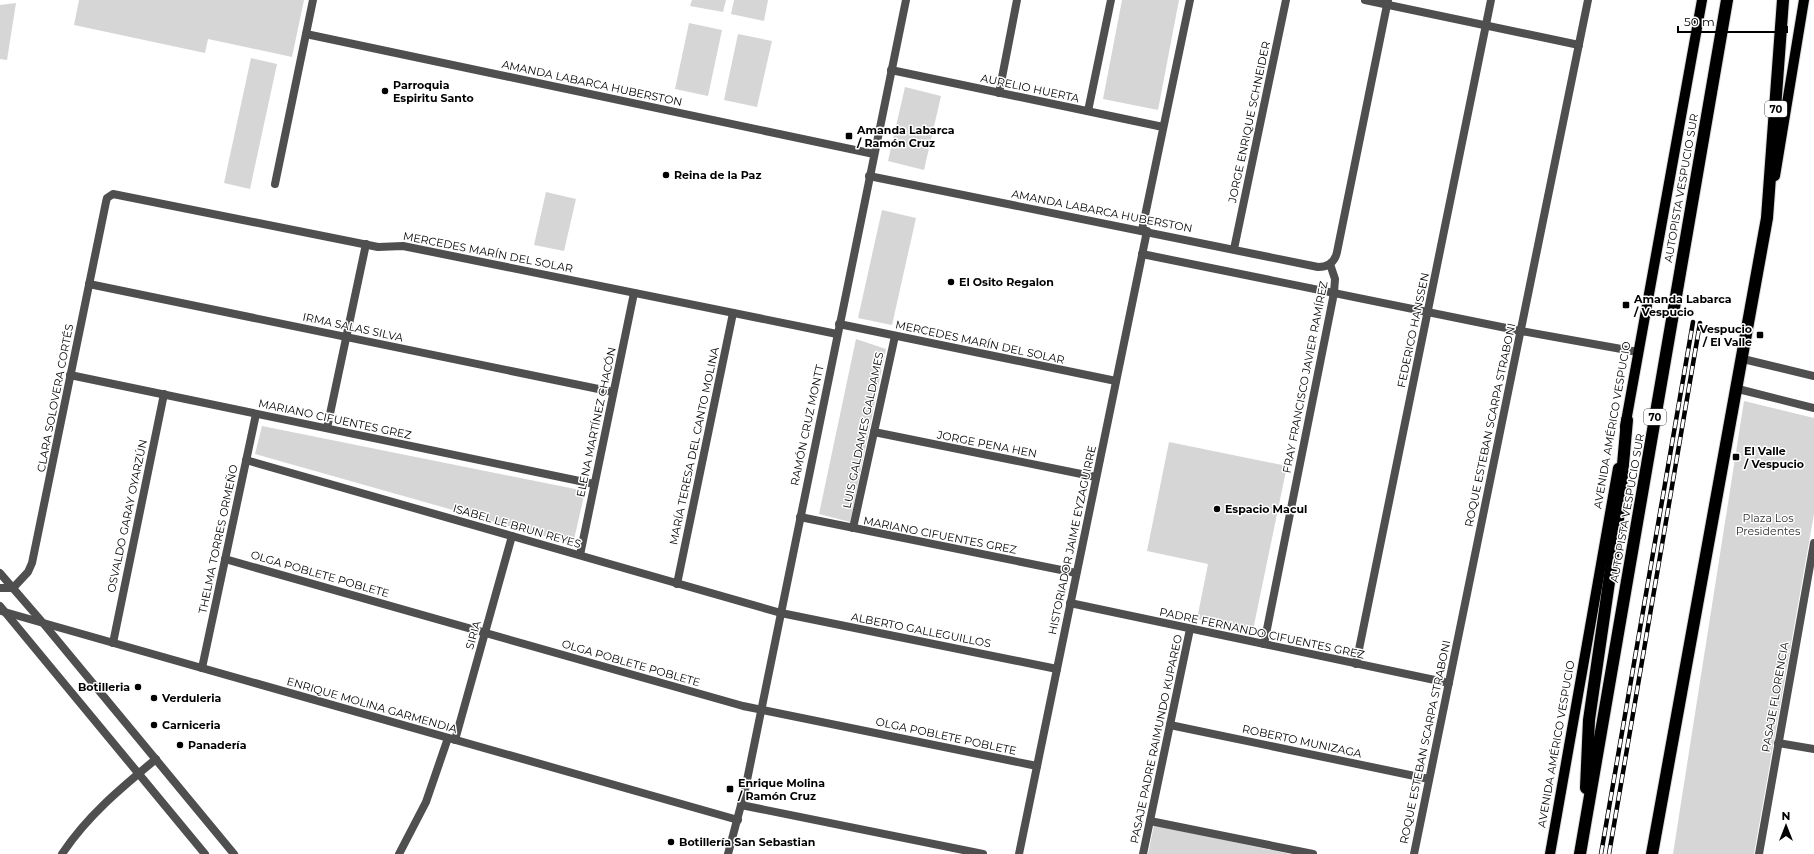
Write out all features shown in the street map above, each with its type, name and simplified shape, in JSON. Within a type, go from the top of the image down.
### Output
[{"type":"highway","name":"AUTOPISTA VESPUCIO SUR","points":[[1580,854],[1727,0]]},
{"type":"highway","name":"70","points":[[1652,854],[1768,218],[1783,0]]},
{"type":"highway","points":[[1584,834],[1589,720],[1618,520],[1627,420]]},
{"type":"main road","name":"AVENIDA AMÉRICO VESPUCIO","points":[[1550,854],[1638,352],[1702,0]]},
{"type":"main road","points":[[1768,218],[1804,0]]},
{"type":"street","points":[[275,184],[313,0]]},
{"type":"street","name":"RAMÓN CRUZ MONTT","points":[[728,854],[742,805],[906,0]]},
{"type":"street","points":[[999,93],[1018,0]]},
{"type":"street","points":[[1088,111],[1111,0]]},
{"type":"street","name":"HISTORIADOR JAIME EYZAGUIRRE","points":[[1019,854],[1142,254],[1144,231],[1190,0]]},
{"type":"street","name":"JORGE ENRIQUE SCHNEIDER","points":[[1234,249],[1286,0]]},
{"type":"street","points":[[1365,0],[1388,2],[1579,45]]},
{"type":"street","name":"FEDERICO HANSSEN","points":[[1356,664],[1492,0]]},
{"type":"street","name":"ROQUE ESTEBAN SCARPA STRABONI","points":[[1414,854],[1588,0]]},
{"type":"street","points":[[1330,264],[1335,259],[1337,252],[1388,2]]},
{"type":"street","name":"AMANDA LABARCA HUBERSTON","points":[[306,34],[874,154]]},
{"type":"street","name":"AURELIO HUERTA","points":[[891,70],[1164,127]]},
{"type":"street","name":"AMANDA LABARCA HUBERSTON","points":[[869,176],[1318,267],[1330,264]]},
{"type":"street","name":"MERCEDES MARÍN DEL SOLAR","points":[[110,195],[117,194],[378,247],[403,246],[837,334]]},
{"type":"street","name":"CLARA SOLOVERA CORTÉS","points":[[13,588],[28,572],[32,564],[106,202],[110,195]]},
{"type":"street","points":[[327,428],[366,244]]},
{"type":"street","points":[[1142,254],[1521,331],[1638,352]]},
{"type":"street","name":"FRAY FRANCISCO JAVIER RAMÍREZ","points":[[1264,644],[1334,293],[1335,279],[1330,264]]},
{"type":"street","name":"IRMA SALAS SILVA","points":[[89,284],[613,392]]},
{"type":"street","name":"ELENA MARTÍNEZ CHACÓN","points":[[580,555],[634,293]]},
{"type":"street","name":"MARÍA TERESA DEL CANTO MOLINA","points":[[677,584],[733,313]]},
{"type":"street","name":"MERCEDES MARÍN DEL SOLAR","points":[[839,324],[1116,381]]},
{"type":"street","name":"LUIS GALDAMES GALDAMES","points":[[853,528],[895,336]]},
{"type":"street","points":[[1743,359],[1814,376]]},
{"type":"street","name":"MARIANO CIFUENTES GREZ","points":[[70,375],[594,484]]},
{"type":"street","points":[[1738,389],[1814,408]]},
{"type":"street","name":"OSVALDO GARAY OYARZÚN","points":[[113,643],[164,394]]},
{"type":"street","name":"THELMA TORRES ORMEÑO","points":[[202,668],[256,414]]},
{"type":"street","name":"JORGE PENA HEN","points":[[874,432],[1096,477]]},
{"type":"street","name":"ISABEL LE BRUN REYES","points":[[246,460],[780,613]]},
{"type":"street","name":"MARIANO CIFUENTES GREZ","points":[[800,517],[1076,573]]},
{"type":"street","name":"SIRIA","points":[[399,854],[426,802],[451,739],[485,633],[512,536]]},
{"type":"street","name":"PASAJE FLORENCIA","points":[[1759,854],[1814,544]]},
{"type":"street","name":"OLGA POBLETE POBLETE","points":[[225,559],[743,706],[1037,766]]},
{"type":"street","points":[[0,573],[234,854]]},
{"type":"street","points":[[0,588],[13,588]]},
{"type":"street","name":"PADRE FERNANDO CIFUENTES GREZ","points":[[1070,603],[1449,683]]},
{"type":"street","points":[[0,606],[3,612],[205,854]]},
{"type":"street","name":"ENRIQUE MOLINA GARMENDIA","points":[[3,612],[738,820]]},
{"type":"street","name":"ALBERTO GALLEGUILLOS","points":[[780,613],[1057,669]]},
{"type":"street","name":"PASAJE PADRE RAIMUNDO KUPAREO","points":[[1143,854],[1190,629]]},
{"type":"street","name":"ROBERTO MUNIZAGA","points":[[1170,725],[1429,779]]},
{"type":"street","points":[[1778,743],[1814,749]]},
{"type":"street","points":[[62,854],[97,810],[156,759]]},
{"type":"street","points":[[742,805],[983,854]]},
{"type":"street","points":[[1150,821],[1313,854]]},
{"type":"green space","points":[[79,0],[304,0],[292,57],[208,39],[205,53],[74,25]]},
{"type":"green space","points":[[692,0],[726,0],[723,12],[690,6]]},
{"type":"green space","points":[[734,0],[768,0],[764,21],[731,14]]},
{"type":"green space","points":[[1122,0],[1179,0],[1158,110],[1103,99]]},
{"type":"green space","points":[[16,3],[7,60],[0,59],[0,5]]},
{"type":"green space","points":[[689,23],[722,30],[708,96],[675,89]]},
{"type":"green space","points":[[738,34],[772,41],[757,107],[724,100]]},
{"type":"green space","points":[[251,58],[277,64],[250,189],[224,183]]},
{"type":"green space","points":[[905,87],[941,96],[924,170],[888,161]]},
{"type":"green space","points":[[546,192],[576,199],[564,251],[534,245]]},
{"type":"green space","points":[[882,210],[916,218],[892,325],[858,318]]},
{"type":"green space","points":[[856,339],[886,349],[850,522],[819,514]]},
{"type":"green space","name":"Plaza Los Presidentes","points":[[1744,401],[1814,418],[1814,514],[1754,854],[1673,854]]},
{"type":"green space","points":[[262,426],[585,491],[573,544],[255,454]]},
{"type":"green space","name":"Espacio Macul","points":[[1169,442],[1287,466],[1253,630],[1197,619],[1208,564],[1147,551]]},
{"type":"green space","points":[[1154,825],[1290,854],[1148,854]]},
{"type":"railway","points":[[1601,854],[1693,322]]},
{"type":"railway","points":[[1609,854],[1700,323]]},
{"type":"place","name":"Parroquia Espiritu Santo","points":[[385,91]]},
{"type":"place","name":"Amanda Labarca / Ramón Cruz","points":[[849,136]]},
{"type":"place","name":"Reina de la Paz","points":[[666,175]]},
{"type":"place","name":"El Osito Regalon","points":[[951,282]]},
{"type":"place","name":"Amanda Labarca / Vespucio","points":[[1626,305]]},
{"type":"place","name":"Vespucio / El Valle","points":[[1760,335]]},
{"type":"place","name":"El Valle / Vespucio","points":[[1736,457]]},
{"type":"place","name":"Espacio Macul","points":[[1217,509]]},
{"type":"place","name":"Botilleria","points":[[138,687]]},
{"type":"place","name":"Verduleria","points":[[154,698]]},
{"type":"place","name":"Carniceria","points":[[154,725]]},
{"type":"place","name":"Panadería","points":[[180,745]]},
{"type":"place","name":"Enrique Molina / Ramón Cruz","points":[[730,789]]},
{"type":"place","name":"Botillería San Sebastian","points":[[671,842]]}]
